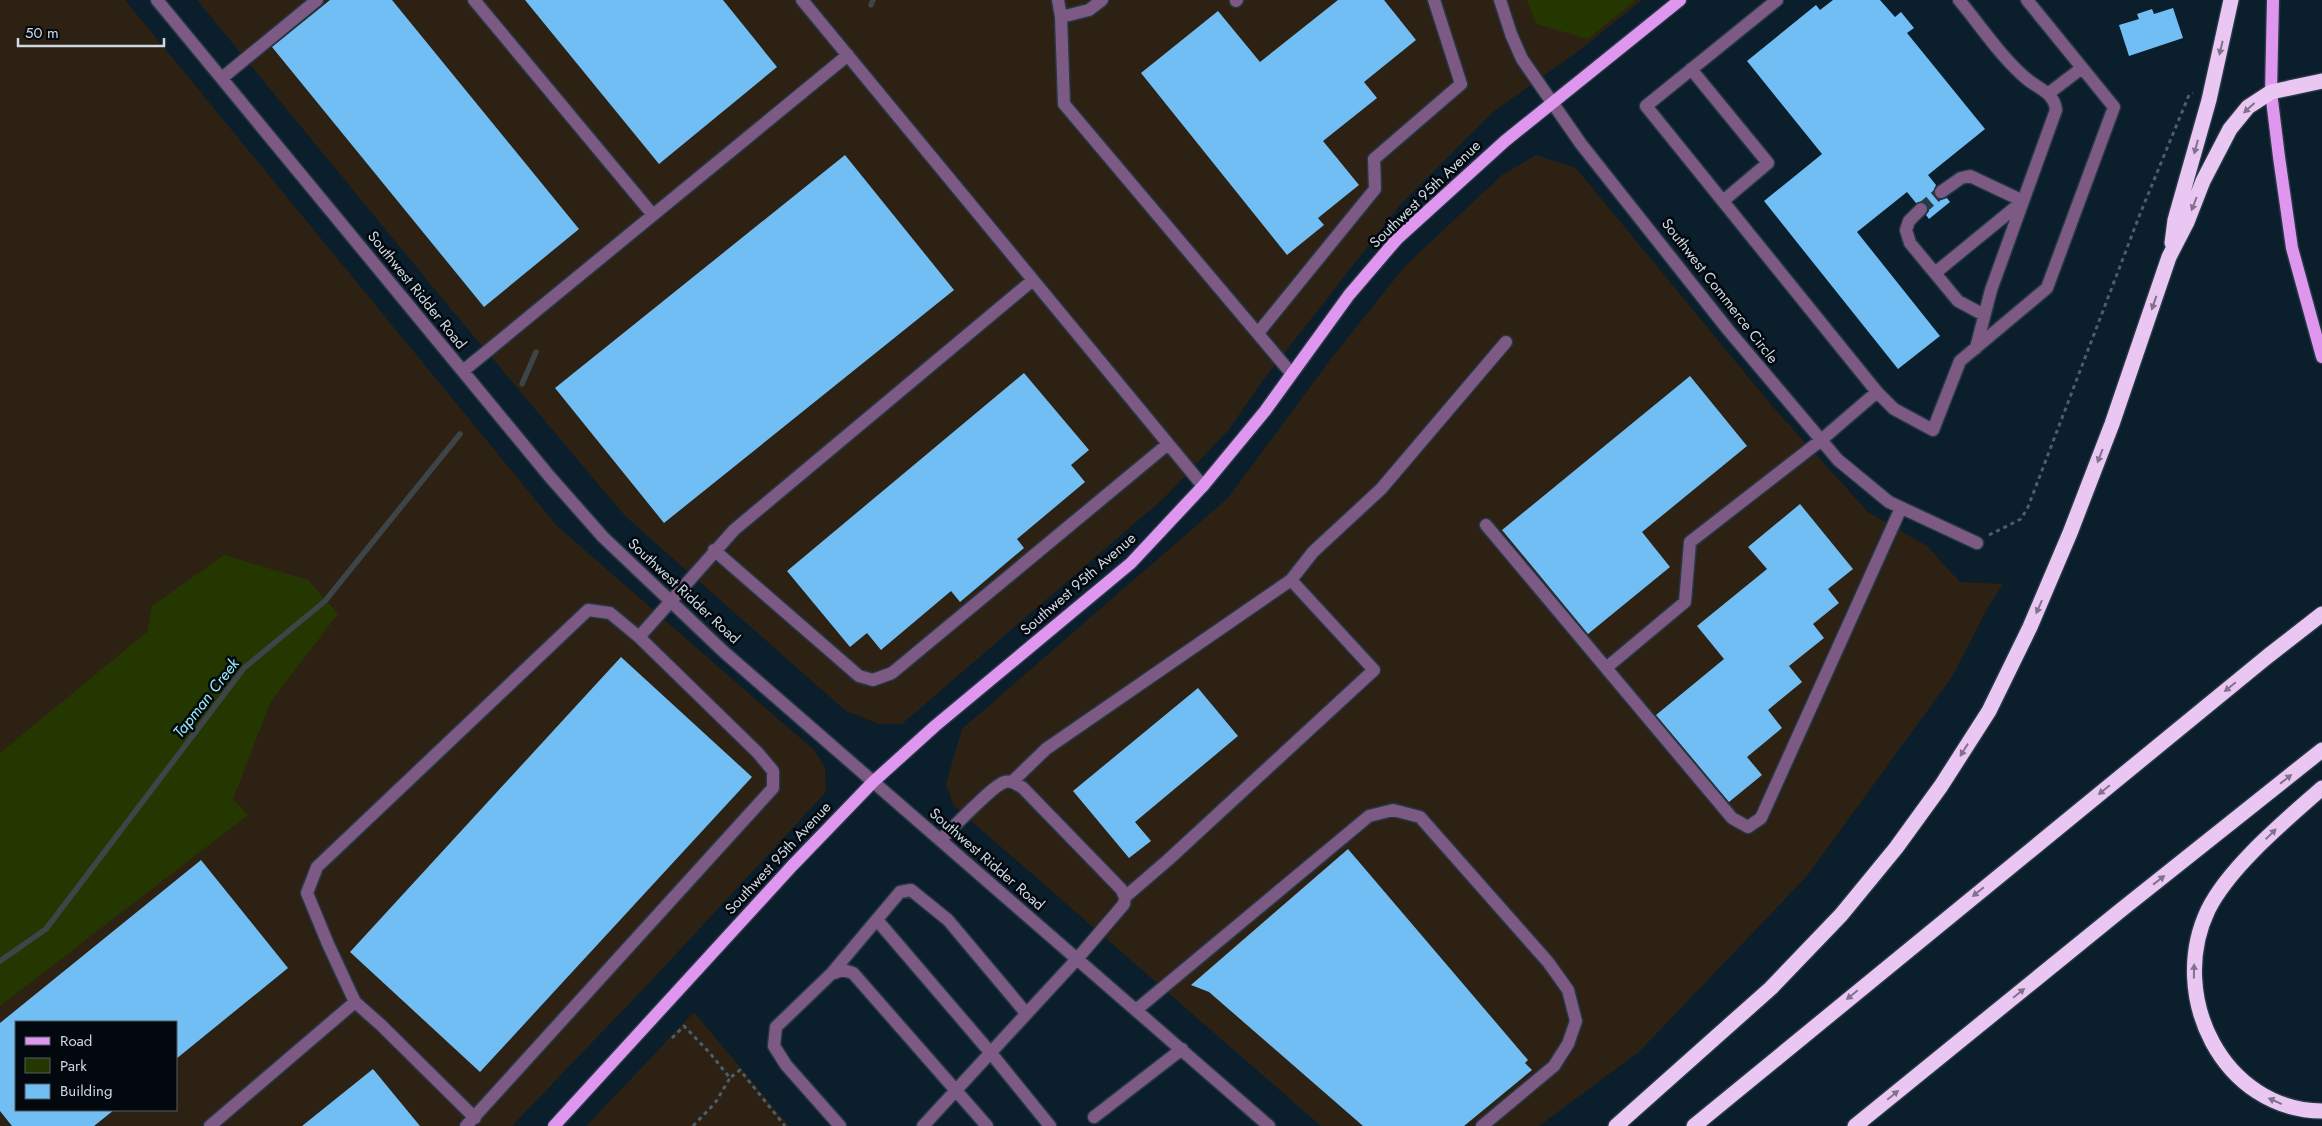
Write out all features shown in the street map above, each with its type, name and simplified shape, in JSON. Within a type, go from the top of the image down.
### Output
[{"type":"highway","points":[[2170,257],[2175,220],[2209,100],[2230,0]]},
{"type":"highway","points":[[1616,1126],[1771,988],[1841,915],[1896,848],[1941,786],[1989,711],[2040,604],[2112,424],[2170,257],[2187,222],[2203,180],[2230,129],[2248,108],[2271,92],[2322,81]]},
{"type":"highway","points":[[2268,656],[2322,603]]},
{"type":"highway","points":[[1694,1126],[1797,1039],[2322,614]]},
{"type":"highway","points":[[1855,1126],[2120,910],[2322,750]]},
{"type":"highway","points":[[2322,788],[2274,831],[2223,888],[2208,910],[2198,939],[2193,971],[2194,989],[2200,1016],[2211,1040],[2232,1070],[2248,1085],[2272,1100],[2302,1111],[2322,1111]]},
{"type":"main road","name":"Southwest 95th Avenue","points":[[554,1126],[792,866],[873,782],[935,726],[1131,563],[1202,486],[1265,411],[1349,295],[1397,239],[1440,198],[1552,102],[1680,0]]},
{"type":"main road","points":[[2273,0],[2271,92],[2292,248],[2322,357]]},
{"type":"street","name":"Southwest Ridder Road","points":[[157,0],[588,521],[724,652],[1269,1126]]},
{"type":"street","points":[[222,78],[317,0]]},
{"type":"street","points":[[474,0],[653,215]]},
{"type":"street","points":[[802,0],[1202,486]]},
{"type":"street","points":[[1058,0],[1062,17],[1064,104],[1291,373]]},
{"type":"street","points":[[1062,17],[1089,10],[1102,0]]},
{"type":"street","points":[[1258,333],[1375,189],[1374,159],[1461,84],[1434,0]]},
{"type":"street","name":"Southwest Commerce Circle","points":[[1500,0],[1511,34],[1522,59],[1581,144],[1729,331],[1820,441],[1862,482],[1901,508],[1977,543]]},
{"type":"street","points":[[1777,0],[1646,106],[1877,392],[1894,408],[1933,430],[1960,361],[2047,288],[2114,107],[2027,0]]},
{"type":"street","points":[[1959,0],[2018,72],[2049,93],[2055,102],[2055,116],[1991,290],[1976,348]]},
{"type":"street","points":[[463,371],[848,56]]},
{"type":"street","points":[[2049,93],[2082,68]]},
{"type":"street","points":[[1691,69],[1768,163],[1723,201]]},
{"type":"street","points":[[1941,192],[1961,178],[1970,176],[2023,201]]},
{"type":"street","points":[[1935,273],[2023,201]]},
{"type":"street","points":[[1921,208],[1909,221],[1906,230],[1910,243],[1958,301],[1984,315]]},
{"type":"street","points":[[639,637],[714,550],[734,530],[1033,280]]},
{"type":"street","points":[[1012,782],[1046,749],[1291,580],[1313,552],[1381,488],[1506,342]]},
{"type":"street","points":[[1606,668],[1685,602],[1690,542],[1820,441],[1877,392]]},
{"type":"street","points":[[714,550],[859,676],[873,680],[892,673],[1168,444]]},
{"type":"street","points":[[1486,525],[1732,818],[1748,827],[1761,818],[1901,508]]},
{"type":"street","points":[[1125,897],[1168,860],[1374,670],[1291,580]]},
{"type":"street","points":[[588,610],[610,613],[639,637],[758,753],[773,771],[773,788],[470,1122],[381,1025],[355,1002],[307,893],[317,867],[588,610]]},
{"type":"street","points":[[923,1126],[1077,959],[1124,904],[1125,897],[1121,889],[1024,788],[1012,782],[1004,782],[994,789],[940,840]]},
{"type":"street","points":[[1136,1010],[1369,816],[1393,810],[1420,817],[1548,962],[1568,990],[1576,1021],[1568,1044],[1554,1066],[1482,1126]]},
{"type":"street","points":[[840,1126],[786,1065],[774,1046],[776,1027],[831,974],[900,892],[911,890],[948,920],[1026,1013]]},
{"type":"street","points":[[876,920],[990,1052],[1050,1126]]},
{"type":"street","points":[[831,974],[843,970],[853,973],[987,1126]]},
{"type":"street","points":[[210,1126],[355,1002]]},
{"type":"street","points":[[1094,1117],[1182,1050]]},
{"type":"path","points":[[1977,543],[2021,519],[2028,507],[2140,214],[2189,95],[2198,89]]},
{"type":"path","points":[[672,1038],[684,1026],[730,1078]]},
{"type":"path","points":[[693,1126],[715,1102],[730,1078],[740,1070],[785,1126]]},
{"type":"shaded area","points":[[0,0],[125,0],[557,526],[814,750],[825,767],[826,792],[652,980],[512,1126],[0,1126]]},
{"type":"shaded area","points":[[197,0],[1642,0],[1580,50],[1493,112],[1401,204],[1261,383],[1228,431],[1164,498],[902,724],[879,724],[846,711],[625,516],[450,308]]},
{"type":"shaded area","points":[[1536,155],[1576,168],[1773,407],[1868,512],[1927,546],[1960,582],[2003,584],[1986,611],[1952,677],[1807,876],[1640,1051],[1539,1126],[1321,1126],[954,806],[946,784],[962,729],[1228,498],[1330,360],[1405,266],[1502,175]]},
{"type":"shaded area","points":[[694,1012],[789,1126],[586,1126],[628,1082]]},
{"type":"green space","points":[[1527,0],[1636,0],[1588,39],[1536,24]]},
{"type":"green space","points":[[224,555],[308,580],[338,614],[271,701],[233,799],[248,815],[0,1006],[0,753],[147,632],[152,606]]},
{"type":"building","points":[[330,0],[392,0],[579,229],[484,307],[272,47]]},
{"type":"building","points":[[525,0],[723,0],[777,67],[659,164]]},
{"type":"building","points":[[1338,0],[1384,0],[1416,40],[1364,82],[1377,98],[1323,141],[1359,185],[1318,218],[1324,225],[1287,255],[1141,73],[1218,11],[1260,62]]},
{"type":"building","points":[[1833,0],[1880,0],[1895,17],[1901,12],[1914,28],[1907,33],[1985,129],[1928,175],[1936,185],[1933,192],[1935,197],[1941,200],[1947,198],[1950,202],[1929,219],[1926,215],[1929,211],[1927,204],[1923,201],[1916,203],[1907,192],[1857,232],[1940,336],[1898,369],[1764,201],[1822,154],[1747,61],[1816,5],[1820,10]]},
{"type":"building","points":[[2173,8],[2183,38],[2129,56],[2119,25],[2139,19],[2137,14],[2152,9],[2154,14]]},
{"type":"building","points":[[845,155],[954,290],[664,523],[555,388]]},
{"type":"building","points":[[1024,373],[1089,450],[1071,465],[1085,482],[1017,539],[1024,548],[960,602],[951,591],[881,650],[867,633],[850,647],[787,571]]},
{"type":"building","points":[[1690,376],[1747,446],[1642,532],[1670,567],[1588,634],[1502,530]]},
{"type":"building","points":[[1800,504],[1853,569],[1828,589],[1839,603],[1813,624],[1824,638],[1789,666],[1802,682],[1768,710],[1782,728],[1747,757],[1762,775],[1729,802],[1656,715],[1724,659],[1697,626],[1767,569],[1748,547]]},
{"type":"building","points":[[621,657],[752,777],[480,1072],[350,952]]},
{"type":"building","points":[[1198,688],[1238,736],[1135,822],[1151,841],[1129,858],[1073,791]]},
{"type":"building","points":[[1348,849],[1528,1060],[1525,1063],[1532,1070],[1464,1126],[1363,1126],[1209,992],[1191,985]]},
{"type":"building","points":[[201,860],[288,968],[178,1057],[178,1021],[15,1021],[15,1111],[113,1111],[94,1126],[12,1126],[0,1111],[0,1023]]},
{"type":"building","points":[[373,1069],[420,1126],[302,1126]]},
{"type":"waterway","name":"Tapman Creek","points":[[871,5],[873,0]]},
{"type":"waterway","name":"Tapman Creek","points":[[522,384],[536,352]]},
{"type":"waterway","name":"Tapman Creek","points":[[0,961],[46,929],[244,668],[325,601],[460,434]]},
{"type":"tunnel","points":[[1921,209],[1941,192]]}]
